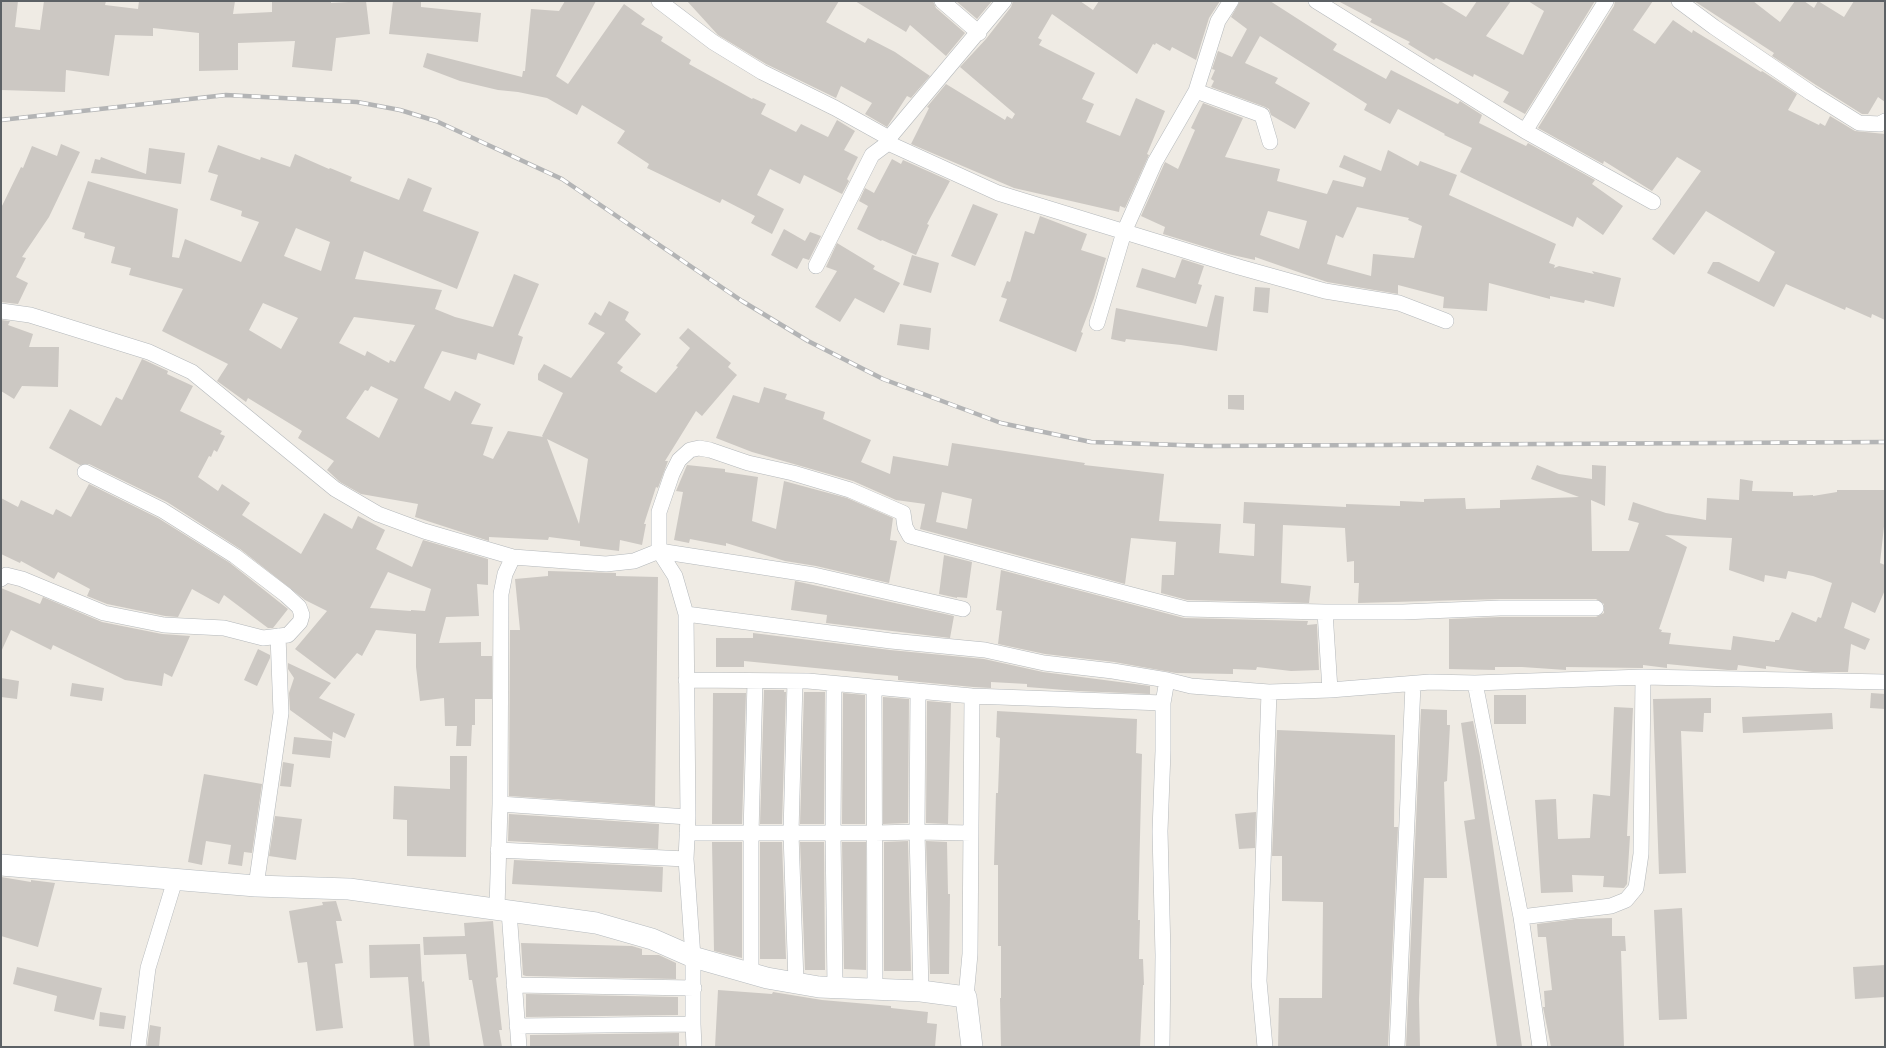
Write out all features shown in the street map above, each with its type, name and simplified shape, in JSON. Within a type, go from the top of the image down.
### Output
[{"type":"street","points":[[659,1],[713,42],[762,72],[835,108],[889,141],[998,193],[1325,291],[1398,303],[1446,321]]},
{"type":"street","points":[[942,1],[979,33]]},
{"type":"street","points":[[816,266],[865,166],[872,155],[889,141],[1004,1]]},
{"type":"street","points":[[1097,324],[1124,232],[1155,162],[1196,91],[1218,21],[1231,1]]},
{"type":"street","points":[[1316,1],[1525,131],[1653,202]]},
{"type":"street","points":[[1525,131],[1606,1]]},
{"type":"street","points":[[1680,1],[1714,27],[1811,93],[1859,123],[1880,124],[1885,121]]},
{"type":"street","points":[[1196,91],[1262,115],[1270,142]]},
{"type":"street","points":[[1,311],[30,315],[149,352],[192,372],[266,434],[341,493],[378,514],[424,531],[512,557],[606,564],[634,561],[659,550],[814,576],[963,609]]},
{"type":"street","points":[[694,1047],[693,957],[686,859],[688,817],[686,614],[675,576],[659,550],[659,512],[672,474],[679,460],[690,450],[699,448],[710,450],[748,463],[793,473],[850,490],[903,513],[905,527],[910,536],[1186,609],[1404,612],[1500,608],[1596,608]]},
{"type":"street","points":[[1,579],[6,575],[22,579],[104,614],[164,625],[224,628],[263,638],[288,635],[300,622],[302,615],[300,607],[286,594],[235,556],[162,510],[85,472]]},
{"type":"street","points":[[512,557],[505,574],[501,594],[500,804],[498,850],[503,910],[514,985],[519,1047]]},
{"type":"street","points":[[1325,612],[1330,690]]},
{"type":"street","points":[[686,614],[891,640],[985,650],[1044,663],[1113,671],[1167,680],[1191,686],[1269,692],[1413,685],[1430,682],[1475,683],[1643,677],[1885,682]]},
{"type":"street","points":[[256,886],[281,713],[278,636]]},
{"type":"street","points":[[1522,917],[1611,906],[1626,900],[1636,888],[1641,854],[1643,677]]},
{"type":"street","points":[[686,680],[795,681],[972,696],[1163,703]]},
{"type":"street","points":[[751,974],[751,834],[754,680]]},
{"type":"street","points":[[1162,1047],[1163,955],[1160,831],[1163,703],[1167,680]]},
{"type":"street","points":[[795,681],[791,833],[796,983]]},
{"type":"street","points":[[1475,683],[1522,917],[1540,1047]]},
{"type":"street","points":[[834,684],[833,833],[835,987]]},
{"type":"street","points":[[1397,1047],[1413,685]]},
{"type":"street","points":[[874,687],[875,988]]},
{"type":"street","points":[[918,691],[917,832],[921,990]]},
{"type":"street","points":[[1265,1047],[1259,981],[1269,692]]},
{"type":"street","points":[[972,696],[970,954],[966,997],[972,1047]]},
{"type":"street","points":[[500,804],[688,817]]},
{"type":"street","points":[[687,834],[971,833]]},
{"type":"street","points":[[498,850],[686,859]]},
{"type":"street","points":[[1,865],[256,886],[350,889],[596,923],[652,939],[693,957],[767,978],[835,987],[921,990],[966,997]]},
{"type":"street","points":[[138,1047],[148,968],[175,880]]},
{"type":"street","points":[[514,985],[694,988]]},
{"type":"street","points":[[517,1026],[693,1024]]},
{"type":"building","points":[[1,1],[18,1],[15,27],[40,30],[44,1],[106,1],[105,5],[138,9],[139,1],[235,1],[233,14],[272,12],[272,1],[331,1],[331,3],[366,1],[370,34],[336,38],[332,71],[292,67],[295,41],[238,43],[238,70],[199,71],[199,33],[153,28],[153,36],[115,35],[109,76],[66,70],[65,92],[1,90]]},
{"type":"building","points":[[393,1],[421,2],[421,7],[481,13],[478,42],[389,34]]},
{"type":"building","points":[[565,1],[596,1],[556,76],[568,84],[624,4],[645,19],[641,24],[663,37],[661,41],[691,60],[689,64],[752,99],[753,98],[766,104],[761,114],[796,132],[801,124],[828,137],[837,120],[855,131],[844,150],[858,157],[847,179],[849,181],[842,194],[804,175],[800,184],[770,169],[757,195],[784,209],[772,234],[751,223],[755,216],[722,199],[720,203],[647,168],[649,164],[617,143],[625,131],[582,105],[577,115],[547,98],[518,92],[498,90],[460,81],[423,67],[427,53],[522,77],[523,71],[525,71],[531,9],[559,11]]},
{"type":"building","points":[[687,1],[839,1],[826,22],[865,43],[868,38],[895,52],[930,76],[911,98],[907,96],[887,127],[865,114],[872,103],[841,86],[836,98],[766,64],[718,35]]},
{"type":"building","points":[[855,1],[933,1],[936,8],[965,33],[946,56],[910,25],[906,32]]},
{"type":"building","points":[[956,1],[992,1],[977,19]]},
{"type":"building","points":[[1013,1],[1080,1],[1093,10],[1099,1],[1220,1],[1209,18],[1196,60],[1172,47],[1170,51],[1156,43],[1155,45],[1153,44],[1137,74],[1052,14],[1038,38],[1042,40],[1039,45],[1095,73],[1082,99],[1094,104],[1086,122],[1120,136],[1136,98],[1165,111],[1147,154],[1149,155],[1125,208],[1120,206],[1119,212],[1014,188],[911,144],[929,108],[927,107],[946,84],[1005,120],[1007,116],[1012,119],[1015,114],[960,67],[986,39],[1011,7]]},
{"type":"building","points":[[1240,1],[1270,1],[1337,44],[1333,50],[1386,79],[1391,70],[1458,104],[1460,101],[1482,115],[1479,123],[1526,146],[1528,143],[1595,180],[1592,184],[1623,206],[1603,235],[1577,217],[1573,227],[1460,172],[1472,148],[1444,135],[1445,134],[1398,109],[1390,124],[1364,110],[1367,104],[1260,36],[1245,63],[1278,78],[1275,83],[1310,103],[1295,129],[1271,115],[1269,109],[1265,107],[1211,87],[1214,81],[1211,79],[1215,70],[1212,69],[1218,51],[1232,57],[1247,29],[1231,17]]},
{"type":"building","points":[[1338,1],[1440,1],[1466,17],[1477,1],[1511,1],[1486,36],[1523,55],[1544,11],[1528,1],[1595,1],[1525,114],[1503,102],[1509,92],[1474,74],[1473,77],[1436,58],[1434,60],[1408,44],[1410,42],[1370,22],[1372,19]]},
{"type":"building","points":[[1615,1],[1653,1],[1633,30],[1655,44],[1673,20],[1692,33],[1693,30],[1761,72],[1762,71],[1797,94],[1788,110],[1819,125],[1820,123],[1825,126],[1830,116],[1855,131],[1885,134],[1885,320],[1872,314],[1871,318],[1846,307],[1845,310],[1786,284],[1774,307],[1707,273],[1713,262],[1719,262],[1759,282],[1775,252],[1706,211],[1674,255],[1652,239],[1701,171],[1677,157],[1652,191],[1604,161],[1603,164],[1538,128],[1614,6]]},
{"type":"building","points":[[1694,1],[1753,1],[1780,22],[1795,1],[1804,1],[1814,8],[1818,1],[1844,17],[1854,1],[1885,1],[1885,102],[1878,97],[1868,114],[1862,114],[1772,56],[1774,53]]},
{"type":"building","points":[[1203,103],[1243,118],[1225,157],[1280,169],[1277,181],[1327,194],[1333,180],[1363,187],[1366,178],[1339,167],[1344,155],[1381,171],[1388,150],[1418,166],[1420,161],[1457,175],[1449,195],[1556,244],[1549,263],[1555,265],[1554,268],[1559,266],[1594,274],[1592,271],[1621,278],[1614,307],[1585,300],[1584,303],[1550,296],[1550,299],[1489,283],[1487,311],[1443,308],[1444,297],[1398,285],[1398,294],[1327,282],[1255,257],[1255,260],[1228,254],[1163,234],[1165,227],[1141,216],[1165,162],[1178,169],[1195,130],[1191,128]],"holes":[[[1357,207],[1409,218],[1408,220],[1422,226],[1414,258],[1373,254],[1371,276],[1327,264],[1336,235],[1343,238]],[[1268,211],[1307,221],[1299,249],[1260,235]]]},
{"type":"building","points":[[61,144],[80,152],[49,217],[22,257],[26,258],[16,277],[28,283],[18,304],[1,302],[1,208],[21,167],[23,168],[32,146],[57,156]]},
{"type":"building","points":[[218,145],[260,160],[261,157],[290,167],[295,154],[352,177],[350,181],[399,200],[408,178],[432,188],[423,211],[479,232],[457,289],[364,251],[355,279],[442,290],[435,309],[455,317],[493,327],[514,274],[539,284],[518,335],[523,337],[514,365],[478,353],[476,360],[442,351],[424,388],[450,401],[455,391],[481,404],[471,424],[493,427],[483,455],[493,459],[508,431],[543,437],[542,436],[563,393],[538,380],[538,374],[544,364],[571,378],[605,333],[588,324],[595,312],[601,316],[609,301],[629,312],[625,320],[641,334],[617,363],[623,367],[620,371],[656,393],[678,367],[676,366],[690,348],[679,338],[688,328],[731,363],[728,367],[737,375],[702,416],[696,411],[665,461],[668,461],[658,488],[656,487],[644,524],[646,524],[642,545],[620,540],[619,551],[580,546],[580,541],[549,537],[548,540],[489,537],[489,541],[415,517],[418,504],[361,494],[340,482],[327,470],[334,461],[298,438],[302,431],[248,398],[246,402],[217,381],[228,364],[162,331],[183,289],[129,275],[131,268],[111,263],[115,247],[84,238],[85,233],[72,229],[88,181],[178,209],[172,257],[179,258],[185,239],[241,262],[259,222],[241,216],[242,211],[210,200],[218,175],[208,172]],"holes":[[[296,228],[330,242],[321,271],[284,256]],[[263,303],[298,318],[281,349],[249,330]],[[354,317],[415,325],[395,362],[390,360],[389,363],[367,351],[365,356],[339,343]],[[371,386],[398,399],[379,438],[346,418],[365,390],[368,391]],[[547,439],[588,459],[579,524]]]},
{"type":"building","points":[[149,148],[185,153],[181,184],[91,173],[95,159],[100,160],[101,157],[146,174]]},
{"type":"building","points":[[892,159],[901,164],[903,160],[950,181],[927,224],[929,225],[916,255],[882,240],[881,241],[857,229],[868,206],[859,201],[865,188],[874,193]]},
{"type":"building","points":[[973,204],[998,214],[975,266],[951,256]]},
{"type":"building","points":[[1040,216],[1087,234],[1081,250],[1106,258],[1094,298],[1081,332],[1083,333],[1076,352],[999,321],[1007,299],[1001,297],[1007,281],[1010,282],[1025,231],[1034,234]]},
{"type":"building","points":[[784,229],[805,241],[810,232],[821,236],[809,260],[803,258],[797,269],[771,255]]},
{"type":"building","points":[[837,243],[875,266],[873,269],[900,283],[884,313],[855,298],[840,322],[815,307],[837,271],[826,267]]},
{"type":"building","points":[[912,255],[939,263],[931,293],[903,285]]},
{"type":"building","points":[[1182,259],[1204,266],[1198,284],[1202,285],[1196,304],[1136,287],[1142,268],[1175,278]]},
{"type":"building","points":[[1255,287],[1270,288],[1268,313],[1253,311]]},
{"type":"building","points":[[1215,295],[1224,297],[1217,351],[1181,345],[1126,339],[1125,342],[1111,339],[1116,308],[1207,327]]},
{"type":"building","points":[[1,320],[10,321],[8,325],[33,334],[29,347],[59,347],[58,387],[22,386],[14,399],[1,391]]},
{"type":"building","points":[[900,324],[931,328],[929,350],[897,345]]},
{"type":"building","points":[[142,359],[168,371],[167,374],[193,386],[180,411],[222,431],[220,434],[225,436],[217,452],[214,450],[211,457],[209,456],[198,477],[218,491],[222,484],[250,503],[242,515],[301,554],[324,513],[352,529],[358,516],[385,530],[376,549],[412,567],[423,540],[488,559],[488,585],[477,584],[479,616],[446,617],[439,643],[481,642],[481,656],[492,656],[492,699],[475,699],[475,725],[472,725],[471,746],[456,746],[457,726],[445,726],[444,698],[420,701],[416,667],[416,634],[376,630],[362,656],[357,653],[335,679],[295,649],[327,611],[305,600],[240,549],[167,502],[89,464],[80,465],[49,448],[70,409],[101,426],[116,397],[122,400]],"holes":[[[388,572],[431,589],[425,611],[370,608]]]},
{"type":"building","points":[[764,387],[787,394],[785,399],[825,412],[823,419],[871,440],[861,462],[890,474],[893,456],[948,466],[952,443],[1085,463],[1084,465],[1164,474],[1159,521],[1221,524],[1219,553],[1254,556],[1255,524],[1243,523],[1244,502],[1346,507],[1346,504],[1400,506],[1400,501],[1424,502],[1424,499],[1465,498],[1466,509],[1500,508],[1500,500],[1579,497],[1531,479],[1537,465],[1559,474],[1592,479],[1592,465],[1606,466],[1605,506],[1591,500],[1592,551],[1629,551],[1639,523],[1628,520],[1633,502],[1666,513],[1706,520],[1707,498],[1739,500],[1740,479],[1753,481],[1752,491],[1793,492],[1793,496],[1813,496],[1837,492],[1837,490],[1885,490],[1885,517],[1880,563],[1885,565],[1885,590],[1875,613],[1852,602],[1844,628],[1870,639],[1865,650],[1851,644],[1848,672],[1813,672],[1766,666],[1766,669],[1738,665],[1737,670],[1728,670],[1667,664],[1667,668],[1643,665],[1643,668],[1566,667],[1566,670],[1522,667],[1495,667],[1495,670],[1449,669],[1449,619],[1500,617],[1596,617],[1604,613],[1604,604],[1596,599],[1500,599],[1358,603],[1359,583],[1354,583],[1354,561],[1347,562],[1345,528],[1283,525],[1281,583],[1311,586],[1309,603],[1187,600],[1161,593],[1162,575],[1174,575],[1176,542],[1131,538],[1125,584],[920,529],[925,504],[896,500],[853,481],[752,452],[716,438],[733,395],[759,403]],"holes":[[[942,492],[972,499],[967,529],[936,522]],[[1665,535],[1732,538],[1729,570],[1764,582],[1765,575],[1786,579],[1788,571],[1813,576],[1832,583],[1821,618],[1818,617],[1816,622],[1792,612],[1779,640],[1775,640],[1775,642],[1733,636],[1731,650],[1669,644],[1671,633],[1661,632],[1662,630],[1659,629],[1687,547]]]},
{"type":"building","points":[[1228,395],[1244,395],[1244,410],[1228,409]]},
{"type":"building","points":[[687,465],[725,469],[725,472],[758,477],[752,521],[776,529],[784,481],[847,498],[893,518],[890,540],[897,541],[889,583],[816,566],[785,561],[726,543],[726,546],[690,539],[689,543],[674,540],[683,492],[676,491]]},
{"type":"building","points":[[89,484],[158,518],[230,563],[288,609],[273,628],[268,628],[224,595],[219,604],[192,589],[178,617],[165,616],[107,604],[87,596],[90,589],[58,572],[54,579],[21,561],[20,563],[1,554],[1,498],[18,507],[21,500],[53,515],[56,509],[71,517]]},
{"type":"building","points":[[944,555],[972,562],[967,598],[957,598],[939,594]]},
{"type":"building","points":[[1001,570],[1184,618],[1308,621],[1307,625],[1317,624],[1319,670],[1291,671],[1257,667],[1256,670],[1233,669],[1233,674],[1176,673],[1114,662],[1045,654],[998,644],[1002,611],[996,610]]},
{"type":"building","points":[[548,571],[616,573],[616,576],[658,577],[655,806],[509,796],[510,630],[520,630],[515,579],[548,576]]},
{"type":"building","points":[[795,581],[954,616],[950,638],[826,623],[827,615],[791,610]]},
{"type":"building","points":[[1,588],[40,604],[43,597],[102,622],[162,634],[190,636],[172,677],[164,673],[162,686],[125,680],[53,645],[51,650],[11,630],[1,652]]},
{"type":"building","points":[[753,633],[890,650],[984,659],[1043,672],[1150,686],[1150,694],[1077,691],[1027,687],[1027,684],[991,682],[991,688],[973,687],[898,680],[898,676],[744,661],[744,667],[716,667],[716,638],[753,638]]},
{"type":"building","points":[[258,649],[270,655],[270,658],[257,686],[244,680]]},
{"type":"building","points":[[288,663],[331,683],[319,698],[355,714],[345,738],[333,732],[332,740],[290,710],[289,693],[294,678],[288,669]]},
{"type":"building","points":[[1,678],[19,681],[17,699],[1,697]]},
{"type":"building","points":[[72,683],[104,688],[102,701],[70,696]]},
{"type":"building","points":[[764,690],[784,690],[784,692],[786,692],[782,824],[760,824]]},
{"type":"building","points":[[804,692],[825,692],[824,824],[800,824]]},
{"type":"building","points":[[713,693],[746,693],[742,824],[712,824]]},
{"type":"building","points":[[843,693],[865,695],[865,824],[842,824]]},
{"type":"building","points":[[1871,693],[1885,694],[1885,709],[1870,708]]},
{"type":"building","points":[[1494,695],[1526,695],[1526,724],[1494,724]]},
{"type":"building","points":[[883,697],[909,699],[908,823],[883,824]]},
{"type":"building","points":[[1711,698],[1711,713],[1704,713],[1703,732],[1681,731],[1686,873],[1659,874],[1653,699]]},
{"type":"building","points":[[927,701],[951,703],[948,824],[926,823]]},
{"type":"building","points":[[1614,707],[1633,708],[1627,836],[1630,836],[1627,884],[1624,888],[1603,887],[1604,876],[1572,875],[1573,892],[1541,893],[1535,800],[1556,799],[1558,839],[1590,838],[1593,794],[1610,796]]},
{"type":"building","points":[[1421,709],[1447,710],[1447,725],[1450,725],[1447,781],[1444,782],[1447,878],[1424,878],[1419,1000],[1420,1047],[1406,1047]]},
{"type":"building","points":[[997,711],[1137,719],[1136,753],[1142,754],[1138,920],[1140,920],[1139,959],[1143,959],[1144,985],[1140,1047],[1001,1047],[1001,946],[998,946],[998,865],[994,865],[996,793],[998,793],[1000,738],[996,737]]},
{"type":"building","points":[[1832,713],[1833,729],[1743,733],[1742,717]]},
{"type":"building","points":[[1473,721],[1480,756],[1522,1047],[1497,1047],[1464,821],[1475,819],[1461,723]]},
{"type":"building","points":[[1277,730],[1395,735],[1394,827],[1398,827],[1388,1047],[1278,1047],[1279,998],[1322,998],[1323,902],[1282,901],[1282,856],[1272,856]]},
{"type":"building","points":[[294,737],[332,741],[330,758],[292,754]]},
{"type":"building","points":[[450,756],[467,756],[466,857],[407,856],[407,820],[393,819],[394,786],[450,789]]},
{"type":"building","points":[[283,762],[294,764],[291,787],[280,786]]},
{"type":"building","points":[[204,774],[262,784],[252,853],[244,852],[242,866],[228,864],[231,845],[206,841],[202,865],[188,862]]},
{"type":"building","points":[[1256,812],[1255,848],[1239,849],[1235,814]]},
{"type":"building","points":[[509,814],[659,824],[658,849],[508,841]]},
{"type":"building","points":[[275,816],[302,819],[296,860],[269,856]]},
{"type":"building","points":[[908,841],[911,971],[884,971],[884,842]]},
{"type":"building","points":[[926,841],[947,842],[948,894],[950,894],[949,974],[930,974]]},
{"type":"building","points":[[712,842],[742,842],[742,958],[714,951]]},
{"type":"building","points":[[760,842],[782,842],[786,959],[760,959]]},
{"type":"building","points":[[800,842],[824,842],[825,970],[805,970]]},
{"type":"building","points":[[842,842],[866,842],[866,970],[844,969]]},
{"type":"building","points":[[514,860],[663,867],[662,892],[512,884]]},
{"type":"building","points":[[1,877],[31,882],[31,880],[55,883],[38,947],[1,936]]},
{"type":"building","points":[[336,901],[342,921],[336,921],[343,963],[335,964],[343,1028],[316,1031],[307,962],[298,963],[289,911],[323,905],[322,902]]},
{"type":"building","points":[[1682,908],[1687,1019],[1659,1020],[1654,910]]},
{"type":"building","points":[[1612,918],[1612,936],[1625,936],[1626,951],[1621,951],[1624,1047],[1551,1047],[1543,1007],[1545,1007],[1544,991],[1552,990],[1546,937],[1538,937],[1537,924],[1576,919]]},
{"type":"building","points":[[493,921],[498,977],[496,978],[502,1030],[499,1030],[502,1047],[484,1047],[472,980],[469,980],[466,954],[424,955],[423,937],[465,936],[464,923]]},
{"type":"building","points":[[521,943],[632,946],[642,949],[642,955],[659,955],[676,963],[676,979],[526,976],[523,975]]},
{"type":"building","points":[[420,944],[422,982],[424,981],[430,1047],[414,1047],[408,977],[370,978],[369,945]]},
{"type":"building","points":[[1885,965],[1885,997],[1855,999],[1853,967]]},
{"type":"building","points":[[17,967],[102,988],[94,1020],[54,1011],[57,996],[13,984]]},
{"type":"building","points":[[718,990],[772,994],[773,992],[822,1000],[891,1006],[891,1008],[928,1012],[927,1023],[937,1024],[935,1047],[715,1047]]},
{"type":"building","points":[[526,994],[678,997],[678,1015],[526,1017]]},
{"type":"building","points":[[100,1012],[126,1016],[124,1029],[99,1026]]},
{"type":"building","points":[[150,1025],[161,1027],[159,1047],[147,1047]]},
{"type":"building","points":[[679,1033],[679,1047],[530,1047],[530,1035]]},
{"type":"railway","points":[[1,120],[226,95],[357,102],[400,110],[436,121],[562,179],[742,301],[808,341],[883,379],[1001,423],[1091,442],[1208,446],[1885,442]]}]
